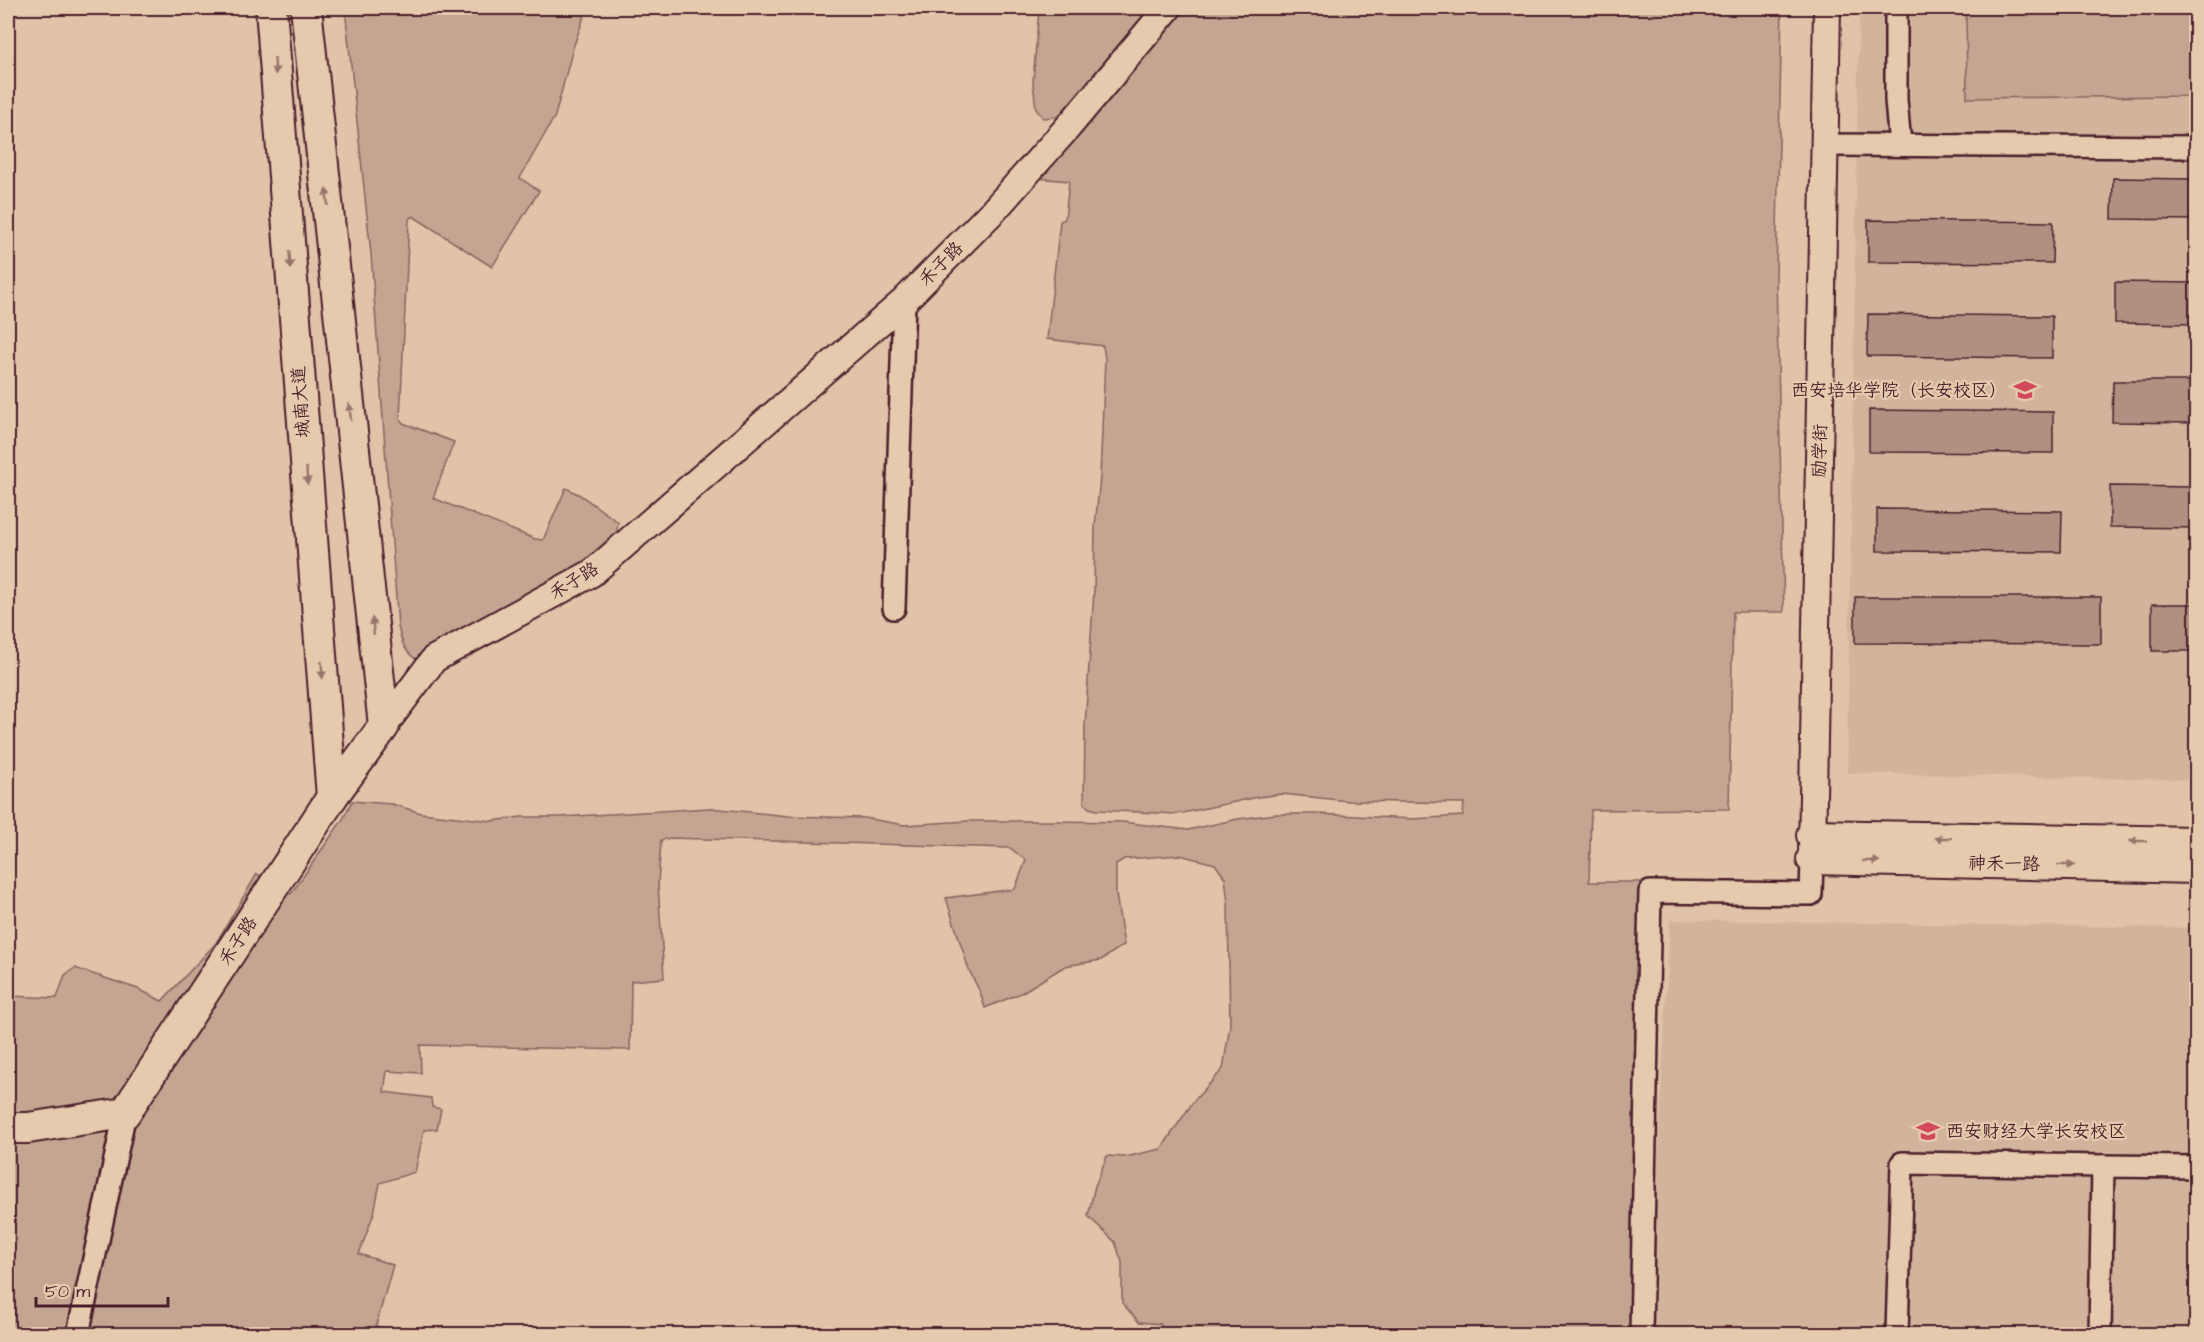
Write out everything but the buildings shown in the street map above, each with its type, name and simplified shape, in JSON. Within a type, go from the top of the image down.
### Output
[{"type":"main road","name":"城南大道","points":[[271,8],[332,797]]},
{"type":"main road","points":[[306,8],[384,726]]},
{"type":"main road","name":"禾子路","points":[[125,1113],[332,797],[384,726]]},
{"type":"main road","name":"神禾一路","points":[[1812,847],[2196,842]]},
{"type":"main road","name":"神禾一路","points":[[1812,847],[2196,868]]},
{"type":"main road","points":[[8,1128],[28,1128],[125,1113]]},
{"type":"street","name":"禾子路","points":[[384,726],[434,659],[592,573],[904,301],[995,209],[1069,126],[1168,8]]},
{"type":"street","name":"励学街","points":[[1812,847],[1827,8]]},
{"type":"street","points":[[1896,8],[1896,100],[1900,145]]},
{"type":"street","points":[[1826,145],[2196,147]]},
{"type":"street","points":[[894,609],[904,301]]},
{"type":"street","points":[[1641,1335],[1650,892],[1811,894],[1812,847]]},
{"type":"street","points":[[78,1335],[125,1113]]},
{"type":"street","points":[[1898,1335],[1902,1162],[2196,1167]]},
{"type":"street","points":[[2100,1335],[2103,1166]]},
{"type":"shaded area","points":[[345,8],[587,8],[573,48],[555,116],[520,178],[539,191],[492,267],[413,216],[409,219],[400,419],[403,423],[454,442],[433,498],[535,539],[543,540],[566,488],[580,495],[618,522],[617,531],[592,555],[531,601],[420,661],[407,651],[398,626],[371,254]]},
{"type":"shaded area","points":[[1039,8],[1782,8],[1776,276],[1784,612],[1733,612],[1729,809],[1591,810],[1589,882],[1653,882],[1634,1334],[1161,1334],[1161,1324],[1139,1322],[1122,1303],[1122,1262],[1115,1242],[1088,1216],[1095,1186],[1107,1156],[1125,1157],[1161,1149],[1193,1102],[1223,1069],[1230,1025],[1228,903],[1225,878],[1215,864],[1180,855],[1124,859],[1116,864],[1116,894],[1124,945],[1101,960],[1065,966],[1021,993],[985,1008],[969,970],[946,898],[1015,889],[1026,860],[1010,848],[670,838],[661,840],[658,884],[664,978],[631,981],[630,1050],[420,1045],[421,1073],[387,1071],[384,1092],[431,1098],[432,1107],[441,1109],[437,1129],[424,1130],[415,1172],[380,1183],[374,1213],[359,1254],[393,1265],[376,1326],[392,1331],[392,1334],[8,1334],[8,996],[57,998],[65,975],[75,968],[138,989],[162,1001],[216,943],[257,874],[291,894],[343,819],[352,801],[392,804],[421,813],[492,821],[521,817],[560,817],[710,808],[788,816],[865,818],[904,825],[969,821],[1122,822],[1188,830],[1238,819],[1276,814],[1412,819],[1463,816],[1464,803],[1349,801],[1282,794],[1178,814],[1097,810],[1089,808],[1084,803],[1085,726],[1105,359],[1103,346],[1047,339],[1060,221],[1065,219],[1069,181],[1038,178],[1063,116],[1043,118],[1036,109],[1033,82]]},
{"type":"shaded area","name":"西安培华学院（长安校区）","points":[[1859,8],[2196,8],[2196,780],[1847,773]]},
{"type":"shaded area","points":[[1966,8],[2196,8],[2196,96],[1967,98]]},
{"type":"shaded area","name":"西安财经大学长安校区","points":[[1670,920],[2196,928],[2196,1334],[1649,1334]]},
{"type":"place","name":"西安培华学院（长安校区）","points":[[2025,390]]},
{"type":"place","name":"西安财经大学长安校区","points":[[1928,1131]]}]
